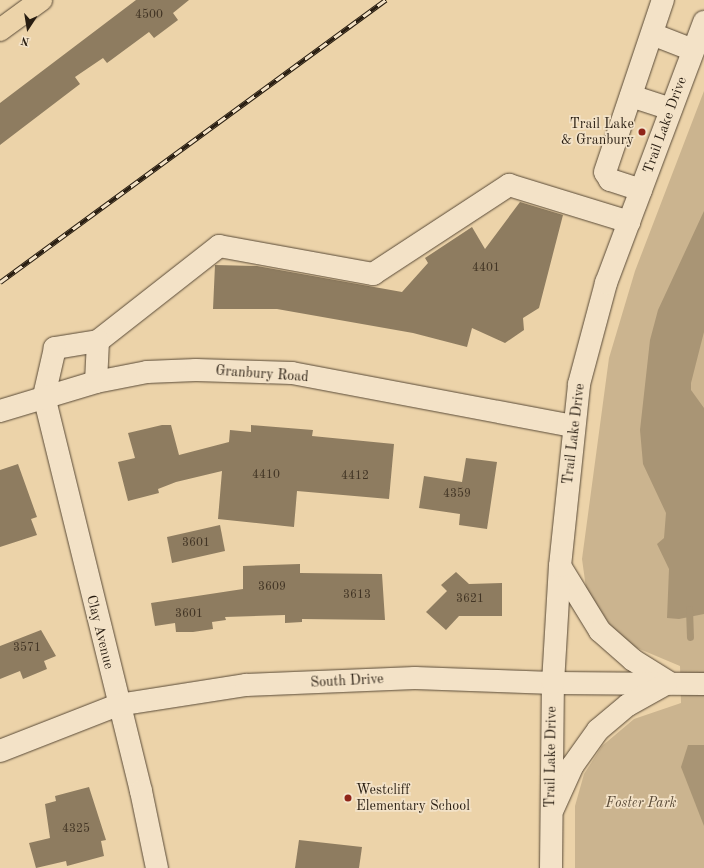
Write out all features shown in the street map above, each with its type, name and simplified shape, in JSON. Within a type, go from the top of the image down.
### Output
[{"type":"main road","points":[[0,30],[41,0]]},
{"type":"street","points":[[641,190],[610,180],[605,172],[664,0]]},
{"type":"street","name":"Trail Lake Drive","points":[[551,868],[550,815],[553,683],[560,566],[572,426],[587,344],[629,222],[704,22]]},
{"type":"street","points":[[652,34],[693,50]]},
{"type":"street","points":[[630,96],[672,108]]},
{"type":"street","points":[[44,396],[55,348],[98,341],[219,246],[373,274],[509,185],[629,222]]},
{"type":"street","points":[[96,382],[98,341]]},
{"type":"street","name":"Granbury Road","points":[[0,411],[44,396],[96,382],[147,372],[292,374],[572,426]]},
{"type":"street","name":"Clay Avenue","points":[[44,396],[118,705],[141,791],[156,868]]},
{"type":"street","points":[[560,566],[600,632],[633,660],[670,683]]},
{"type":"street","name":"South Drive","points":[[0,751],[118,705],[156,696],[254,685],[415,678],[553,683],[704,684]]},
{"type":"street","points":[[550,815],[573,765],[598,730],[628,705],[670,683]]},
{"type":"green space","name":"Foster Park","points":[[704,91],[704,868],[575,868],[575,806],[584,774],[602,746],[634,719],[681,703],[680,666],[630,645],[610,625],[586,588],[582,559],[609,358],[635,271]]},
{"type":"shaded area","points":[[704,211],[704,332],[691,383],[691,390],[704,408],[704,614],[679,619],[667,618],[669,569],[657,544],[664,538],[666,513],[643,464],[640,430],[650,340],[658,310]]},
{"type":"shaded area","points":[[688,745],[704,745],[704,826],[681,767]]},
{"type":"building","points":[[136,0],[189,0],[173,13],[178,20],[154,38],[149,32],[107,63],[103,58],[75,77],[80,84],[0,145],[0,103]]},
{"type":"building","points":[[520,202],[563,215],[539,308],[523,318],[524,330],[505,343],[472,328],[467,347],[413,333],[277,309],[213,309],[215,265],[257,266],[402,292],[428,263],[425,258],[472,227],[485,249]]},
{"type":"building","points":[[162,425],[171,425],[179,455],[229,442],[230,430],[251,432],[251,425],[313,430],[312,436],[394,444],[389,499],[297,491],[294,527],[218,519],[222,471],[176,482],[158,489],[159,493],[128,501],[118,462],[135,458],[128,433]]},
{"type":"building","points":[[466,458],[497,462],[487,529],[459,525],[460,514],[419,508],[424,476],[462,482]]},
{"type":"building","points":[[18,464],[37,517],[31,519],[37,535],[0,547],[0,470]]},
{"type":"building","points":[[220,525],[225,551],[172,563],[167,537]]},
{"type":"building","points":[[300,564],[300,573],[382,574],[385,620],[302,619],[302,622],[285,623],[285,615],[225,617],[226,620],[212,622],[213,629],[193,632],[176,632],[175,623],[155,626],[151,603],[243,589],[243,566]]},
{"type":"building","points":[[456,572],[469,584],[502,583],[502,616],[459,616],[446,630],[426,612],[447,591],[441,585]]},
{"type":"building","points":[[41,630],[56,656],[44,661],[47,669],[23,679],[20,671],[0,679],[0,646]]},
{"type":"building","points":[[89,787],[106,840],[101,841],[104,856],[67,866],[66,861],[36,868],[29,843],[50,838],[45,804],[56,801],[55,796]]},
{"type":"building","points":[[299,840],[362,847],[359,868],[295,868]]},
{"type":"waterway","points":[[689,609],[690,637]]},
{"type":"railway","points":[[0,282],[386,0]]},
{"type":"place","name":"Trail Lake & Granbury","points":[[642,132]]},
{"type":"place","name":"Westcliff Elementary School","points":[[348,798]]}]
